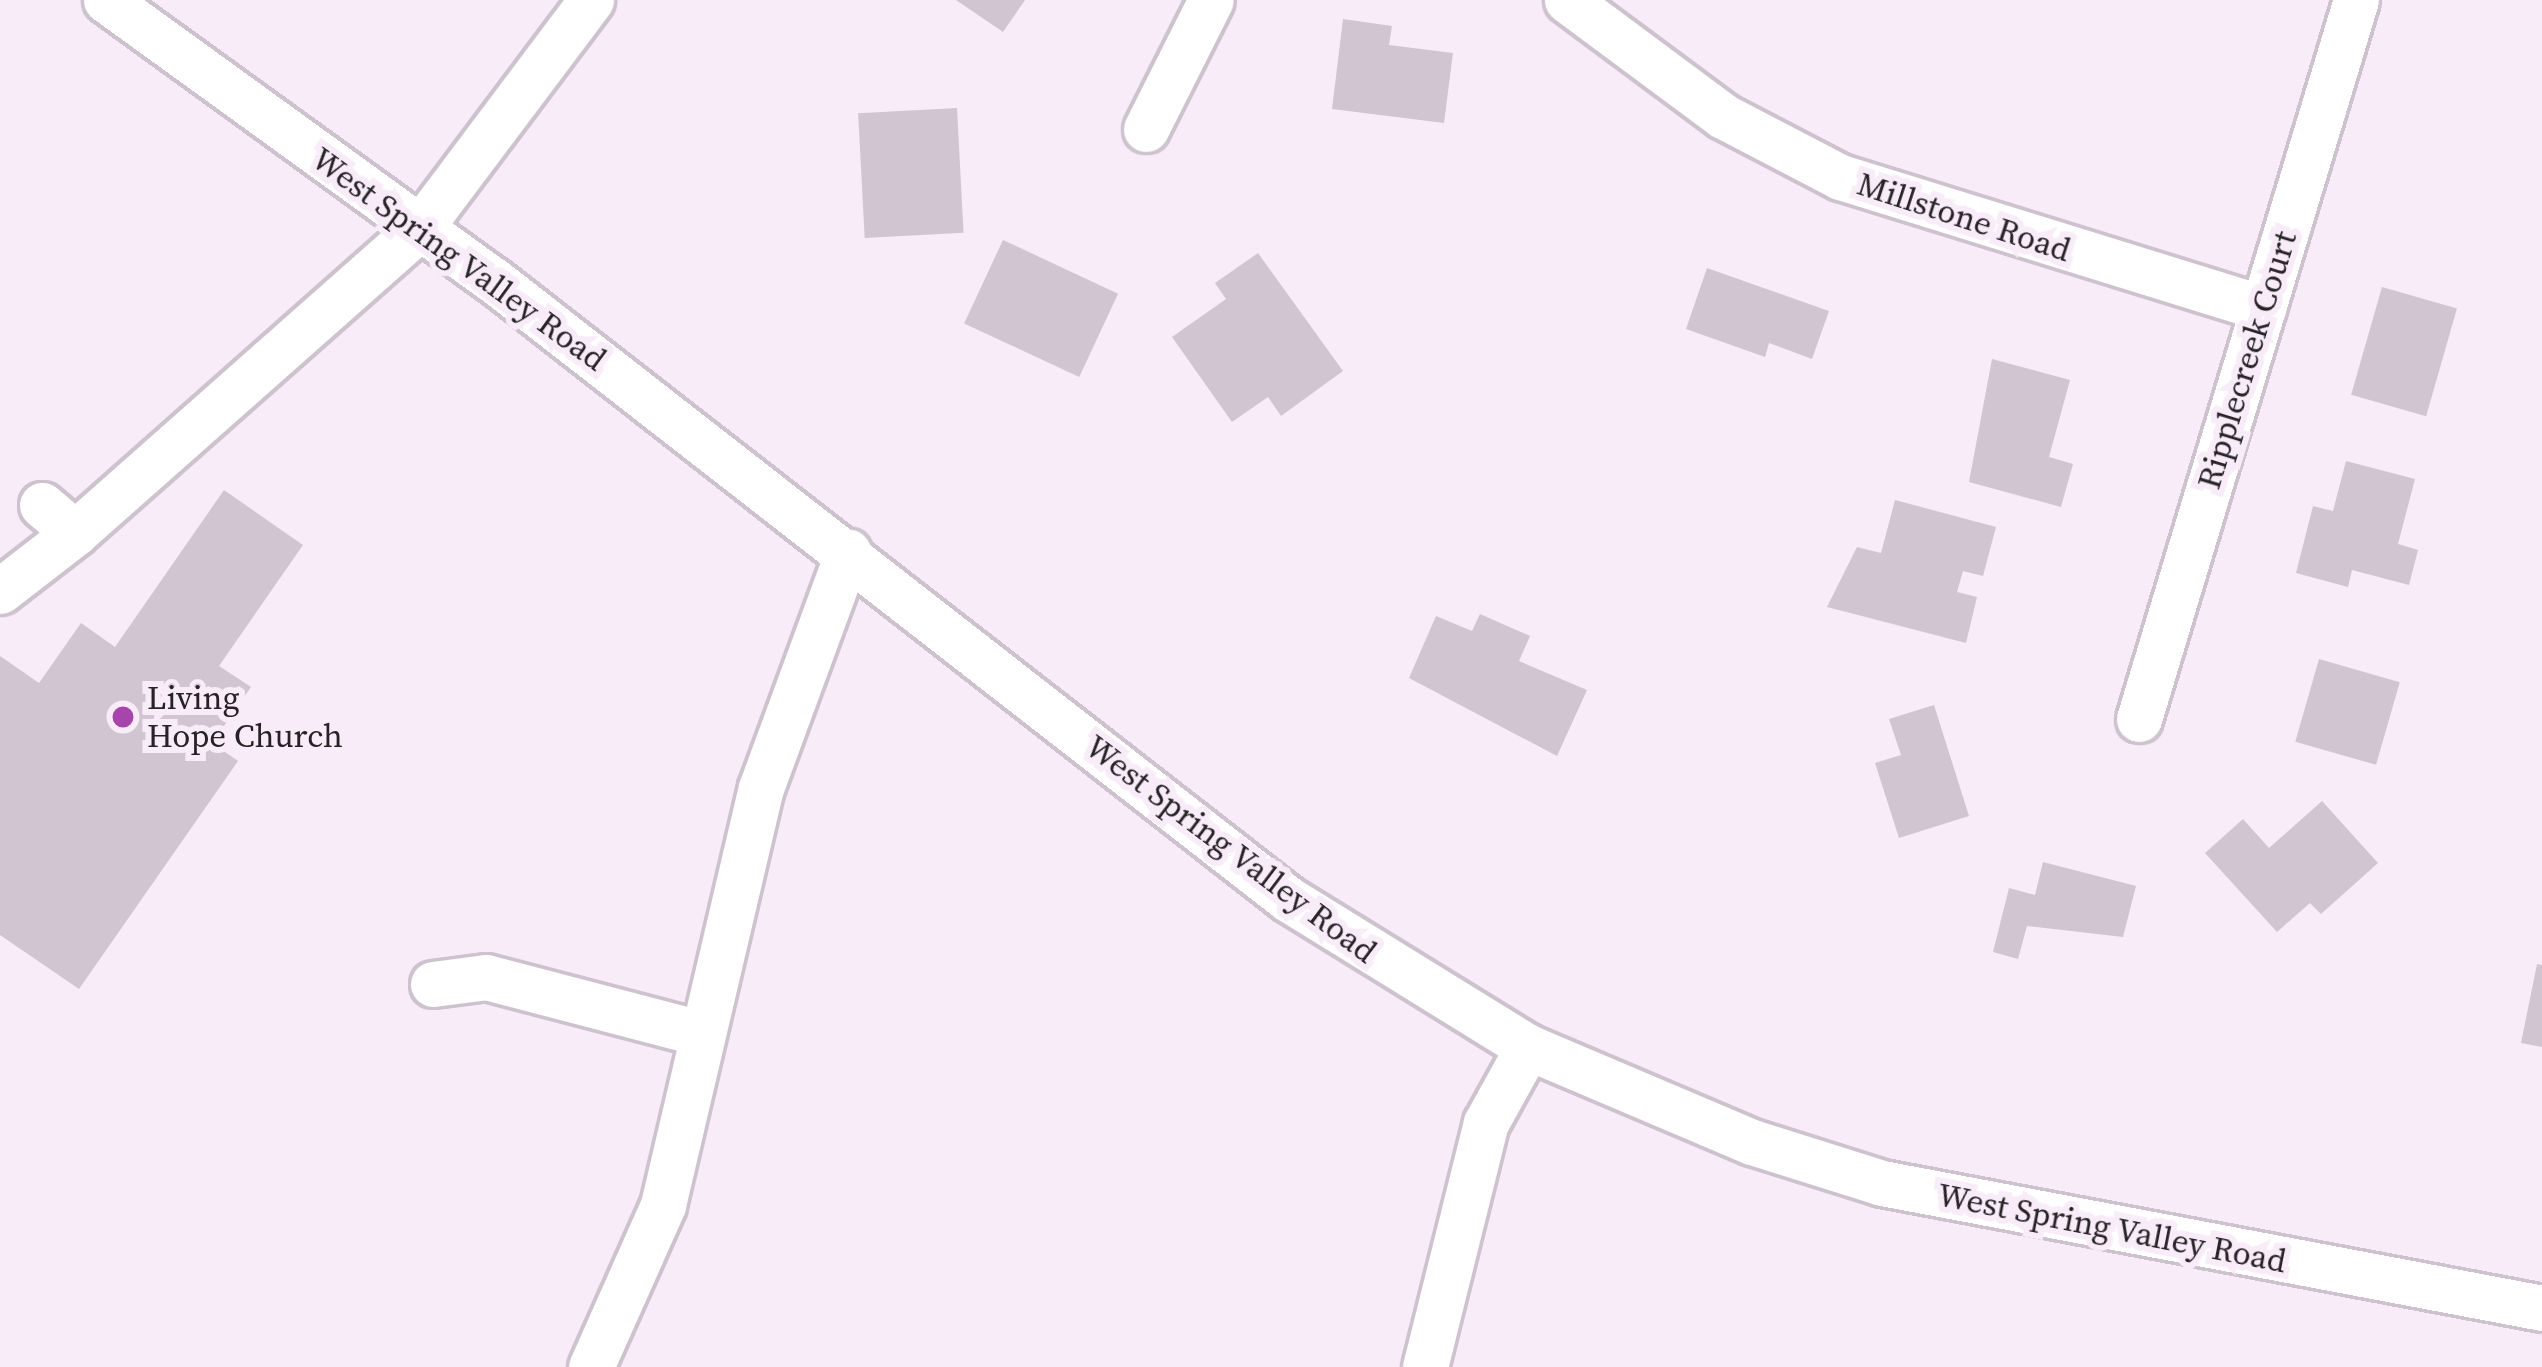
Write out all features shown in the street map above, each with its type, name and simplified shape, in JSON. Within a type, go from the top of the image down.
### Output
[{"type":"street","name":"West Spring Valley Road","points":[[106,0],[420,228],[848,552],[1288,898],[1528,1047],[1752,1142],[1882,1183],[2542,1308]]},
{"type":"street","points":[[0,591],[58,519],[420,228],[591,0]]},
{"type":"street","points":[[1146,129],[1210,0]]},
{"type":"street","name":"Millstone Road","points":[[1567,0],[1724,116],[1840,177],[2263,308]]},
{"type":"street","name":"Ripplecreek Court","points":[[2139,719],[2356,0]]},
{"type":"street","points":[[591,1367],[663,1205],[700,1033],[776,736],[848,552]]},
{"type":"street","points":[[433,984],[486,976],[700,1033]]},
{"type":"street","points":[[1425,1367],[1486,1123],[1528,1047]]},
{"type":"building","points":[[956,0],[1025,0],[1003,32]]},
{"type":"building","points":[[1343,19],[1392,26],[1389,45],[1453,53],[1444,123],[1332,109]]},
{"type":"building","points":[[957,108],[964,233],[865,238],[858,113]]},
{"type":"building","points":[[1003,240],[1118,294],[1079,377],[964,323]]},
{"type":"building","points":[[1258,253],[1343,371],[1281,416],[1268,397],[1232,422],[1172,337],[1226,299],[1215,283]]},
{"type":"building","points":[[1707,268],[1829,311],[1812,359],[1769,343],[1765,357],[1686,329]]},
{"type":"building","points":[[2382,287],[2457,308],[2426,416],[2351,395]]},
{"type":"building","points":[[1992,359],[2070,380],[2049,457],[2073,464],[2061,507],[1969,482]]},
{"type":"building","points":[[2346,461],[2415,479],[2398,544],[2418,550],[2409,585],[2352,570],[2348,587],[2296,573],[2313,506],[2333,511]]},
{"type":"building","points":[[224,490],[303,545],[219,666],[251,687],[212,743],[238,761],[79,989],[0,935],[0,656],[39,683],[81,623],[115,647]]},
{"type":"building","points":[[1895,500],[1996,527],[1983,576],[1963,571],[1957,592],[1977,597],[1966,643],[1827,607],[1857,547],[1881,553]]},
{"type":"building","points":[[1480,614],[1530,636],[1519,661],[1587,690],[1557,756],[1409,678],[1436,616],[1472,631]]},
{"type":"building","points":[[2319,659],[2400,682],[2376,765],[2295,742]]},
{"type":"building","points":[[1934,705],[1969,816],[1899,838],[1875,763],[1901,755],[1889,719]]},
{"type":"building","points":[[2322,801],[2378,863],[2321,914],[2310,903],[2277,932],[2205,853],[2243,819],[2269,848]]},
{"type":"building","points":[[2043,862],[2136,886],[2123,937],[2027,926],[2018,959],[1993,952],[2009,888],[2035,895]]},
{"type":"building","points":[[2537,964],[2542,965],[2542,1047],[2521,1043]]},
{"type":"place","name":"Living Hope Church","points":[[123,717]]}]
